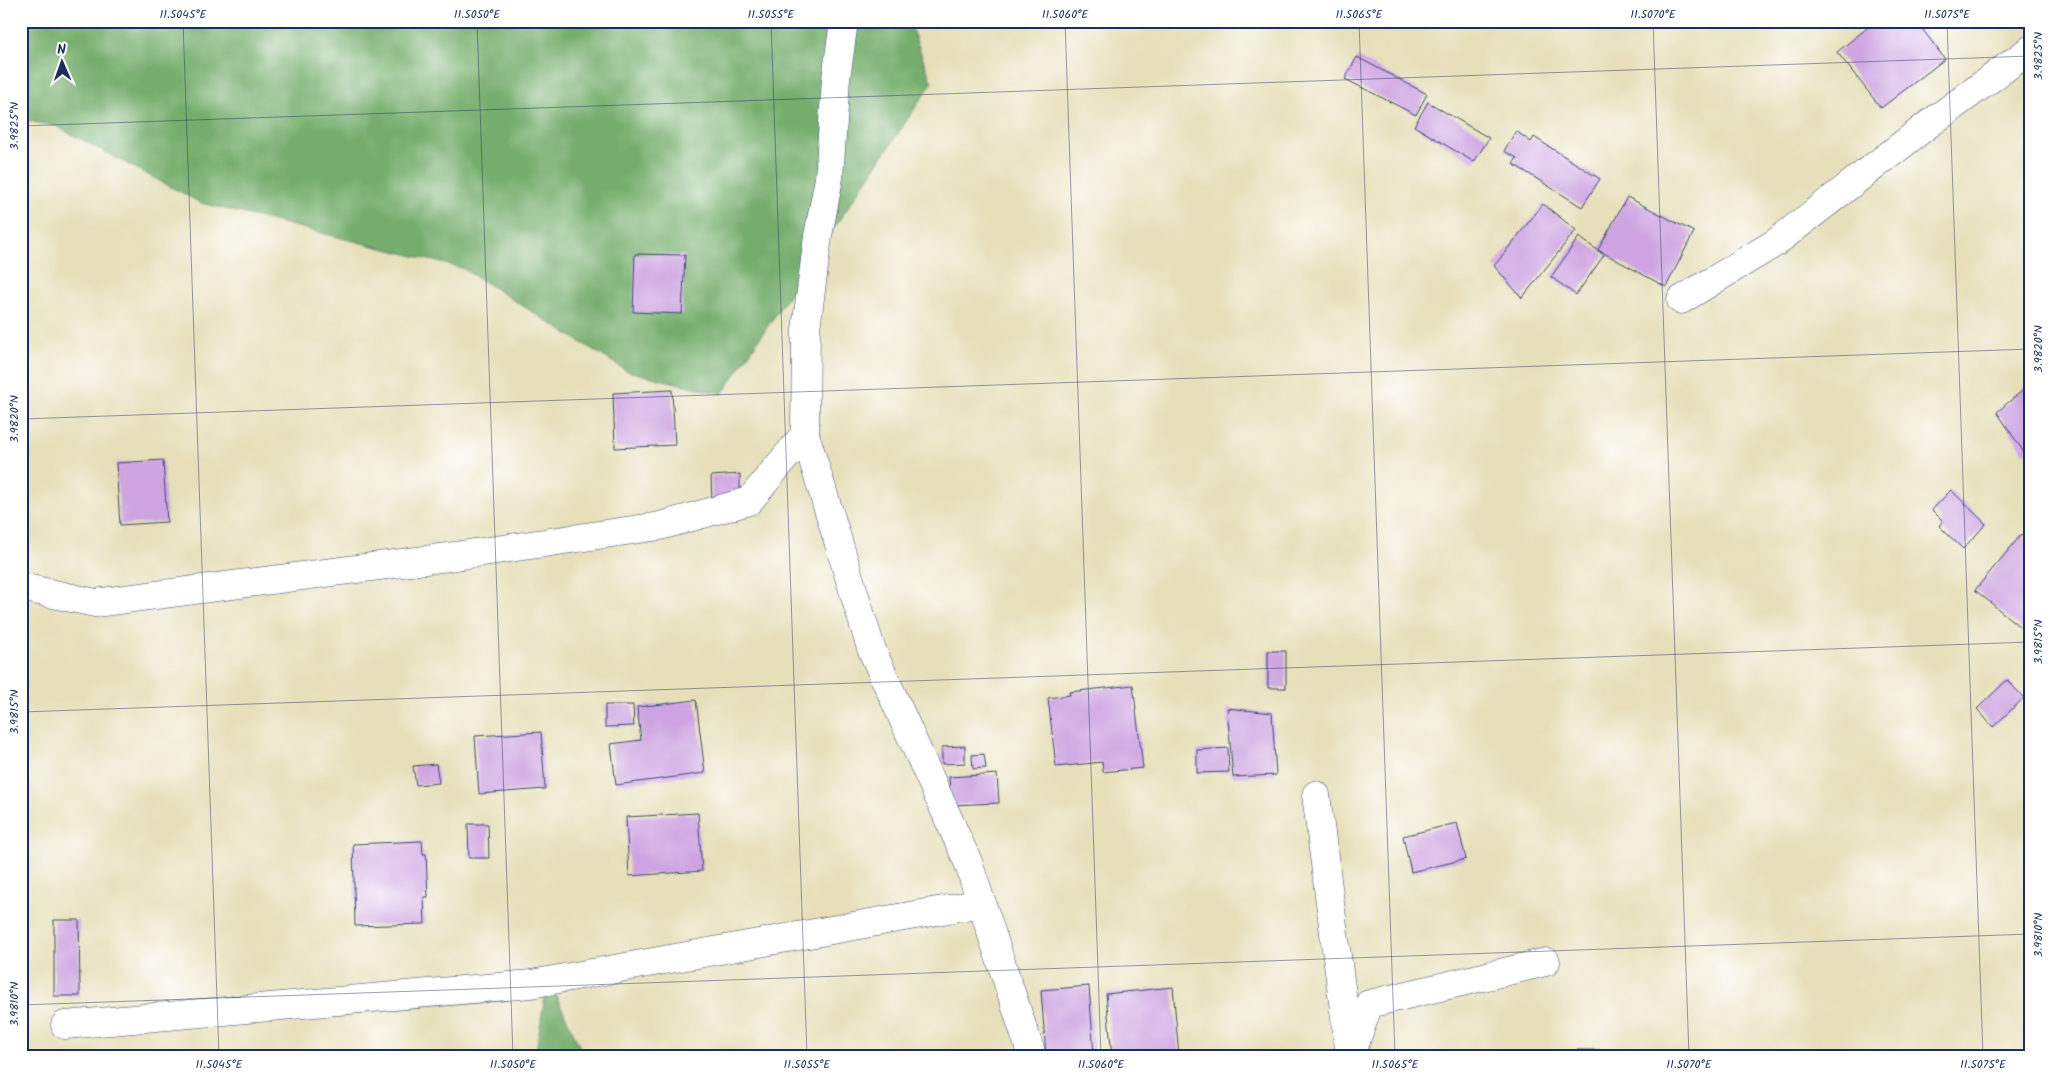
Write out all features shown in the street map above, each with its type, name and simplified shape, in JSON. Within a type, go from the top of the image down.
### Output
[{"type":"street","points":[[844,21],[836,79],[829,178],[818,236],[806,329],[805,434],[871,648],[968,862],[1032,1056]]},
{"type":"street","points":[[1681,300],[1775,243],[2031,48]]},
{"type":"street","points":[[21,587],[95,603],[448,557],[660,526],[749,501],[805,434]]},
{"type":"street","points":[[1316,795],[1351,1056]]},
{"type":"street","points":[[66,1025],[531,984],[982,903]]},
{"type":"street","points":[[1351,1056],[1369,1004],[1546,962]]},
{"type":"green space","points":[[21,21],[909,21],[932,83],[722,394],[627,371],[462,268],[201,203],[56,126],[21,120]]},
{"type":"green space","points":[[548,978],[584,1056],[535,1056]]},
{"type":"building","points":[[1876,21],[1916,21],[1945,59],[1881,108],[1837,52]]},
{"type":"building","points":[[1357,57],[1427,94],[1416,115],[1345,79]]},
{"type":"building","points":[[1428,102],[1489,138],[1474,162],[1414,126]]},
{"type":"building","points":[[1516,131],[1531,142],[1534,137],[1600,179],[1582,207],[1513,164],[1517,158],[1504,151]]},
{"type":"building","points":[[1627,197],[1694,232],[1666,287],[1598,250]]},
{"type":"building","points":[[1543,204],[1576,230],[1522,298],[1494,266]]},
{"type":"building","points":[[1579,237],[1604,255],[1576,295],[1551,277]]},
{"type":"building","points":[[635,254],[685,255],[682,314],[633,312]]},
{"type":"building","points":[[2031,383],[2031,449],[2025,454],[1997,412]]},
{"type":"building","points":[[672,390],[675,445],[615,448],[613,393]]},
{"type":"building","points":[[163,460],[167,522],[120,525],[116,463]]},
{"type":"building","points":[[740,474],[740,501],[712,502],[711,476]]},
{"type":"building","points":[[1951,490],[1986,524],[1963,549],[1939,526],[1943,521],[1932,510]]},
{"type":"building","points":[[2021,535],[2031,543],[2031,636],[1975,590]]},
{"type":"building","points":[[1268,651],[1286,651],[1286,688],[1268,688]]},
{"type":"building","points":[[2007,680],[2024,698],[1993,727],[1977,709]]},
{"type":"building","points":[[1133,685],[1143,768],[1103,772],[1102,762],[1056,767],[1048,698],[1070,695],[1069,692]]},
{"type":"building","points":[[696,700],[705,773],[616,785],[611,744],[641,740],[637,707]]},
{"type":"building","points":[[605,705],[633,705],[634,726],[605,727]]},
{"type":"building","points":[[1227,708],[1272,713],[1276,775],[1233,777]]},
{"type":"building","points":[[541,732],[545,789],[479,794],[475,736]]},
{"type":"building","points":[[965,746],[965,763],[942,764],[942,747]]},
{"type":"building","points":[[1228,748],[1229,772],[1197,773],[1197,750]]},
{"type":"building","points":[[984,754],[986,768],[973,769],[972,755]]},
{"type":"building","points":[[436,764],[439,783],[416,785],[413,766]]},
{"type":"building","points":[[997,774],[999,803],[951,805],[949,777]]},
{"type":"building","points":[[698,813],[702,871],[629,876],[626,817]]},
{"type":"building","points":[[1457,823],[1466,859],[1411,872],[1403,836]]},
{"type":"building","points":[[468,824],[488,824],[489,858],[469,858]]},
{"type":"building","points":[[422,841],[423,854],[426,854],[428,897],[424,897],[425,924],[355,926],[353,844]]},
{"type":"building","points":[[54,920],[79,920],[80,996],[54,996]]},
{"type":"building","points":[[1089,986],[1094,1056],[1046,1056],[1041,990]]},
{"type":"building","points":[[1173,987],[1179,1056],[1112,1056],[1106,994]]},
{"type":"building","points":[[1577,1050],[1600,1050],[1600,1056],[1577,1056]]}]
